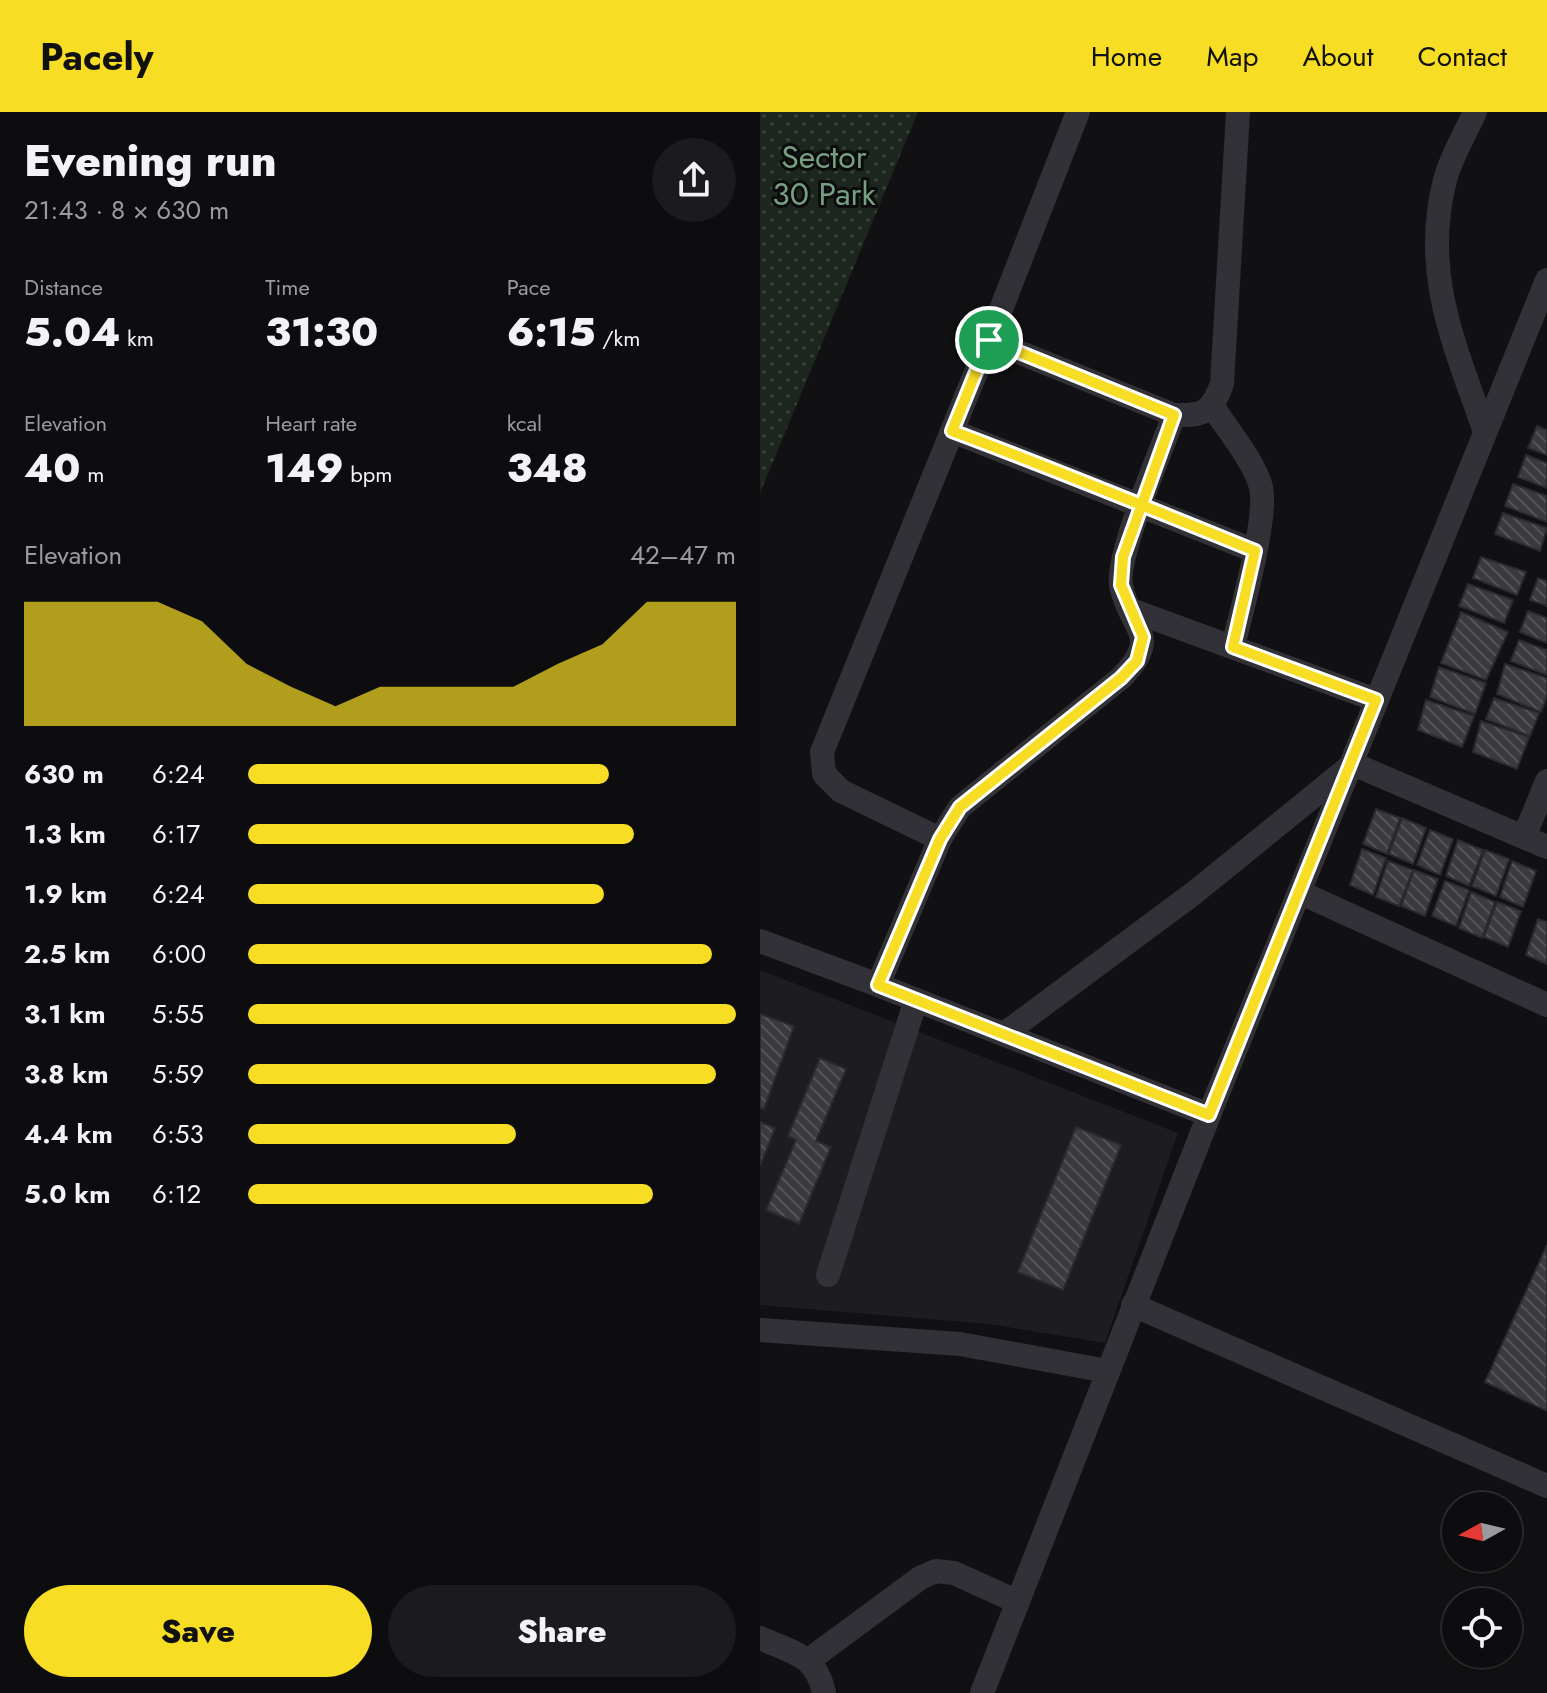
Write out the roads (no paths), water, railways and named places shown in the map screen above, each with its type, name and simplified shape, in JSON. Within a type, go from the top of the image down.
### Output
[{"type":"street","points":[[940,839],[841,791],[824,774],[822,752],[1078,112]]},
{"type":"street","points":[[989,340],[1174,415],[1196,416],[1213,407],[1222,384],[1238,112]]},
{"type":"street","points":[[1475,112],[1446,178],[1436,229],[1443,313],[1485,432]]},
{"type":"street","points":[[982,1693],[1133,1305],[1547,280]]},
{"type":"street","points":[[1213,407],[1253,469],[1261,489],[1255,551],[1233,647]]},
{"type":"street","points":[[878,985],[940,839],[960,807],[1121,678],[1137,661],[1143,637],[1121,585],[1123,557],[1174,415]]},
{"type":"street","points":[[952,431],[1255,551]]},
{"type":"street","points":[[1131,610],[1376,700]]},
{"type":"street","points":[[1353,764],[1547,847]]},
{"type":"street","points":[[1004,1034],[1194,893],[1353,764]]},
{"type":"street","points":[[1521,836],[1529,825],[1547,781]]},
{"type":"street","points":[[1299,892],[1547,1005]]},
{"type":"street","points":[[760,941],[1209,1115]]},
{"type":"street","points":[[828,1275],[916,1000]]},
{"type":"street","points":[[1133,1305],[1547,1486]]},
{"type":"street","points":[[760,1330],[960,1344],[1107,1371]]},
{"type":"street","points":[[809,1660],[920,1578],[936,1571],[954,1573],[1018,1602]]},
{"type":"street","points":[[760,1638],[809,1660],[820,1675],[824,1693]]},
{"type":"park label","name":"Sector 30 Park","points":[[824,176]]}]
